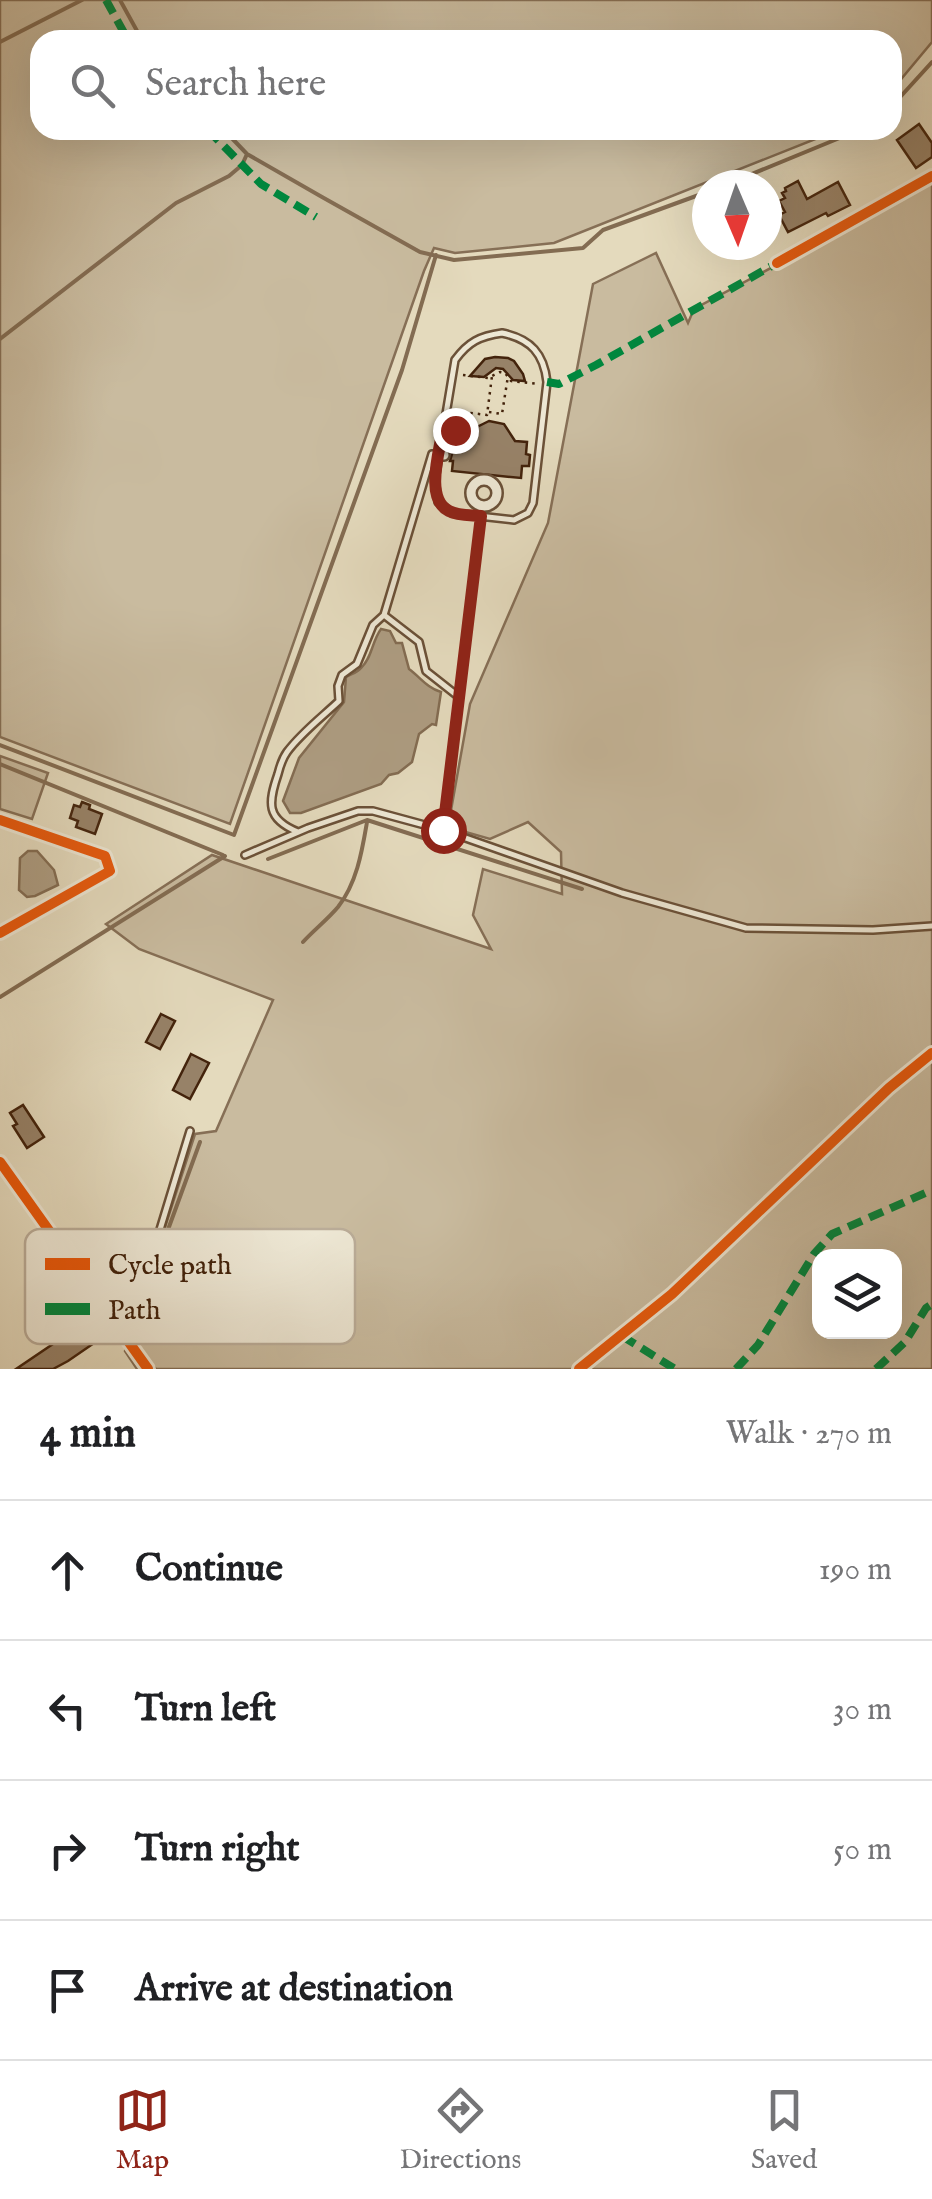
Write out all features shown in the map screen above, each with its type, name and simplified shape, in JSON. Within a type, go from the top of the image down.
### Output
[{"type":"street","points":[[777,263],[932,176]]},
{"type":"street","points":[[444,426],[455,430]]},
{"type":"street","points":[[0,820],[105,856],[110,871],[0,933]]},
{"type":"street","points":[[579,1369],[672,1294],[889,1088],[932,1053]]},
{"type":"street","points":[[0,1162],[47,1229]]},
{"type":"street","points":[[128,1344],[148,1369]]},
{"type":"lane","points":[[502,333],[539,350],[546,366],[533,503],[528,513],[514,520],[482,512],[452,513],[438,502],[435,480],[452,374],[455,360],[466,345],[502,333]]},
{"type":"lane","points":[[298,832],[284,826],[271,806],[270,796],[284,757],[339,701],[342,675],[356,664],[373,626],[384,615],[432,454],[442,455]]},
{"type":"lane","points":[[443,830],[482,512]]},
{"type":"lane","points":[[384,615],[419,642],[426,671],[459,697]]},
{"type":"lane","points":[[245,855],[358,811],[373,811],[443,830],[622,893],[746,928],[873,930],[932,926]]},
{"type":"lane","points":[[160,1229],[190,1131]]},
{"type":"path","points":[[452,374],[488,378],[500,372],[511,381],[547,385]]},
{"type":"path","points":[[444,426],[463,412],[487,416],[492,374]]},
{"type":"path","points":[[488,412],[502,414],[508,376]]},
{"type":"shaded area","points":[[0,0],[932,0],[932,42],[902,78],[902,30],[30,30],[30,140],[813,140],[737,170],[692,170],[692,188],[554,243],[455,253],[434,248],[230,824],[0,737]]},
{"type":"shaded area","points":[[932,182],[932,1369],[137,1369],[125,1351],[127,1344],[355,1344],[355,1229],[164,1229],[195,1134],[216,1131],[273,1000],[139,949],[106,924],[212,855],[491,949],[473,915],[483,869],[562,894],[561,852],[528,822],[490,839],[448,827],[470,704],[548,523],[593,284],[656,253],[688,323],[694,309]]},
{"type":"shaded area","points":[[381,629],[390,631],[396,643],[402,643],[409,669],[441,692],[436,725],[419,734],[412,762],[381,784],[301,813],[290,813],[283,801],[299,758],[344,702],[346,677],[365,664]]},
{"type":"shaded area","points":[[0,756],[48,773],[32,819],[0,809]]},
{"type":"shaded area","points":[[28,851],[37,851],[54,870],[58,885],[27,897],[19,890],[20,858]]},
{"type":"building","points":[[919,124],[932,143],[932,157],[916,168],[897,140]]},
{"type":"building","points":[[798,181],[807,199],[838,182],[850,205],[788,232],[782,221],[785,188]]},
{"type":"building","points":[[485,359],[514,361],[525,381],[513,380],[503,369],[496,368],[484,377],[470,376]]},
{"type":"building","points":[[489,421],[504,424],[515,441],[527,442],[529,466],[522,466],[521,478],[452,471],[452,454],[447,446],[454,447],[455,438]]},
{"type":"building","points":[[82,802],[102,814],[95,834],[76,827],[78,821],[70,818],[74,805],[80,807]]},
{"type":"building","points":[[161,1014],[175,1021],[160,1049],[146,1042]]},
{"type":"building","points":[[191,1054],[209,1063],[190,1099],[173,1090]]},
{"type":"building","points":[[23,1105],[44,1137],[27,1148],[10,1113]]},
{"type":"building","points":[[53,1344],[93,1344],[53,1369],[16,1369]]},
{"type":"waterway","points":[[0,42],[82,0]]},
{"type":"waterway","points":[[120,0],[136,30]]},
{"type":"waterway","points":[[902,95],[932,62]]},
{"type":"waterway","points":[[234,140],[247,154],[420,252],[454,260],[583,248],[603,230],[692,197]]},
{"type":"waterway","points":[[762,170],[835,140]]},
{"type":"waterway","points":[[0,339],[176,203],[229,176],[242,165],[247,154]]},
{"type":"waterway","points":[[0,745],[234,835],[402,370],[436,255]]},
{"type":"waterway","points":[[0,764],[223,855]]},
{"type":"waterway","points":[[268,859],[367,820],[582,889]]},
{"type":"waterway","points":[[303,942],[338,907],[350,888],[367,822]]},
{"type":"waterway","points":[[0,997],[225,856]]},
{"type":"waterway","points":[[168,1229],[200,1142]]},
{"type":"waterway","points":[[145,1358],[155,1369]]},
{"type":"marked path","points":[[106,0],[122,30]]},
{"type":"marked path","points":[[218,140],[261,184],[316,217]]},
{"type":"marked path","points":[[547,382],[559,384],[596,365],[784,259]]},
{"type":"marked path","points":[[736,1369],[758,1345],[814,1254],[832,1234],[932,1190]]},
{"type":"marked path","points":[[876,1369],[905,1342],[932,1304]]},
{"type":"marked path","points":[[622,1336],[675,1369]]},
{"type":"cycle path","points":[[777,263],[932,176]]},
{"type":"cycle path","points":[[0,820],[105,856],[110,871],[0,933]]},
{"type":"cycle path","points":[[579,1369],[672,1294],[889,1088],[932,1053]]},
{"type":"cycle path","points":[[0,1162],[48,1229]]},
{"type":"cycle path","points":[[130,1344],[148,1369]]},
{"type":"route","points":[[443,830],[481,516],[452,513],[436,498],[443,428],[455,430]]}]
